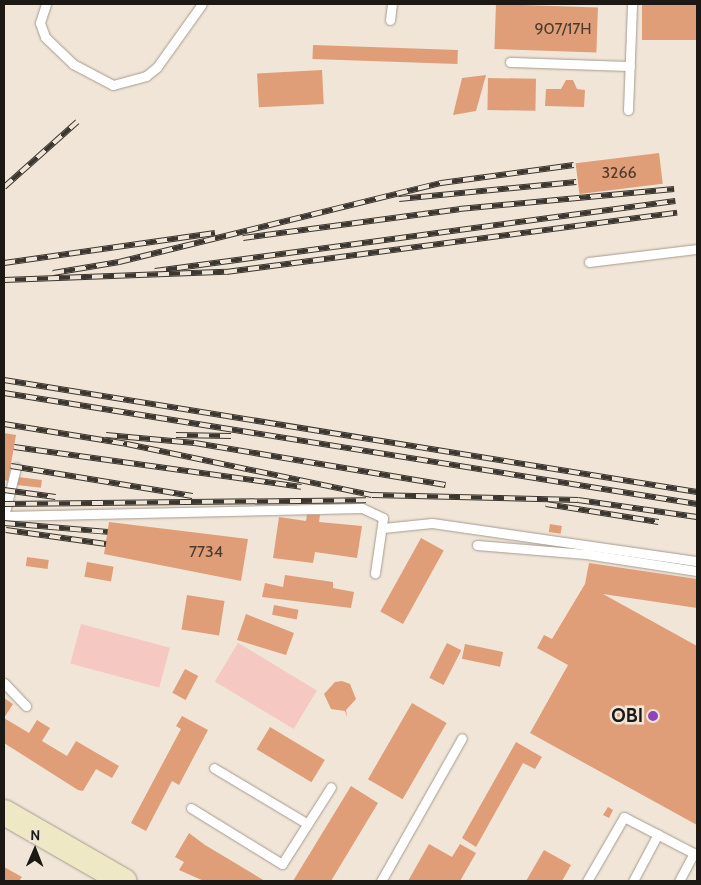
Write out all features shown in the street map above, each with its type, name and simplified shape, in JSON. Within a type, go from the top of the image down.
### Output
[{"type":"street","points":[[4,812],[124,881]]},
{"type":"lane","points":[[46,4],[40,23],[45,37],[73,64],[113,85],[146,76],[158,66],[202,4]]},
{"type":"lane","points":[[390,20],[392,4]]},
{"type":"lane","points":[[628,110],[632,4]]},
{"type":"lane","points":[[510,62],[630,66]]},
{"type":"lane","points":[[589,262],[697,250]]},
{"type":"lane","points":[[16,467],[4,516],[362,508],[383,518],[384,528],[375,573]]},
{"type":"lane","points":[[384,528],[432,524],[697,561]]},
{"type":"lane","points":[[476,545],[586,554],[697,571]]},
{"type":"lane","points":[[4,683],[26,706]]},
{"type":"lane","points":[[381,881],[462,738]]},
{"type":"lane","points":[[214,768],[308,824]]},
{"type":"lane","points":[[191,808],[282,864],[331,787]]},
{"type":"lane","points":[[587,881],[624,817],[695,854],[679,881]]},
{"type":"lane","points":[[633,881],[658,834]]},
{"type":"shaded area","points":[[81,624],[170,648],[159,687],[70,664]]},
{"type":"shaded area","points":[[238,643],[317,690],[294,729],[215,682]]},
{"type":"building","points":[[496,4],[598,8],[596,53],[494,49]]},
{"type":"building","points":[[642,4],[697,4],[697,40],[642,40]]},
{"type":"building","points":[[313,45],[458,50],[457,64],[313,59]]},
{"type":"building","points":[[322,70],[324,104],[259,107],[257,73]]},
{"type":"building","points":[[486,75],[476,111],[453,115],[462,78]]},
{"type":"building","points":[[488,78],[536,79],[535,111],[487,110]]},
{"type":"building","points":[[566,80],[573,80],[577,89],[585,90],[584,107],[545,106],[546,89],[561,89]]},
{"type":"building","points":[[659,153],[663,184],[579,194],[576,163]]},
{"type":"building","points":[[4,433],[16,435],[8,481],[4,480]]},
{"type":"building","points":[[18,477],[42,480],[41,488],[17,485]]},
{"type":"building","points":[[307,514],[320,515],[319,522],[362,526],[357,558],[315,552],[313,563],[273,558],[279,517],[306,521]]},
{"type":"building","points":[[109,522],[248,539],[241,581],[104,554]]},
{"type":"building","points":[[550,524],[562,526],[561,534],[549,532]]},
{"type":"building","points":[[421,538],[444,551],[403,624],[380,611]]},
{"type":"building","points":[[27,557],[49,560],[48,569],[26,566]]},
{"type":"building","points":[[87,562],[114,567],[111,581],[84,577]]},
{"type":"building","points":[[589,563],[697,579],[697,608],[603,594],[697,646],[697,825],[530,733],[568,665],[537,648],[544,635],[552,639],[585,584]]},
{"type":"building","points":[[285,575],[333,582],[333,588],[354,592],[351,608],[262,597],[265,583],[283,587]]},
{"type":"building","points":[[187,595],[225,601],[219,636],[182,630]]},
{"type":"building","points":[[274,605],[299,610],[297,620],[272,615]]},
{"type":"building","points":[[246,614],[294,633],[286,655],[237,640]]},
{"type":"building","points":[[447,643],[461,650],[444,685],[429,678]]},
{"type":"building","points":[[465,644],[503,652],[500,667],[462,659]]},
{"type":"building","points":[[185,669],[198,676],[186,700],[172,693]]},
{"type":"building","points":[[342,681],[350,684],[356,699],[346,710],[347,717],[345,711],[331,709],[324,694],[335,682]]},
{"type":"building","points":[[4,698],[13,704],[4,718]]},
{"type":"building","points":[[412,703],[447,723],[403,799],[368,779]]},
{"type":"building","points":[[182,716],[208,730],[179,785],[172,781],[146,831],[131,823],[181,729],[176,726]]},
{"type":"building","points":[[4,718],[29,733],[37,720],[50,728],[42,741],[67,756],[76,741],[119,766],[112,778],[96,769],[83,791],[78,790],[4,743]]},
{"type":"building","points":[[270,727],[325,760],[311,782],[257,749]]},
{"type":"building","points":[[516,742],[542,757],[535,769],[523,763],[476,847],[462,838]]},
{"type":"building","points":[[351,786],[378,803],[331,881],[293,881]]},
{"type":"building","points":[[608,807],[613,810],[609,818],[603,815]]},
{"type":"building","points":[[189,833],[205,845],[265,881],[204,881],[179,870],[184,862],[175,857]]},
{"type":"building","points":[[429,844],[452,857],[460,844],[476,853],[460,881],[408,881]]},
{"type":"building","points":[[544,850],[571,865],[562,881],[526,881]]},
{"type":"building","points":[[4,867],[22,877],[19,881],[4,881]]},
{"type":"railway","points":[[4,187],[77,122]]},
{"type":"railway","points":[[53,273],[119,262],[441,183],[574,165]]},
{"type":"railway","points":[[399,199],[576,182]]},
{"type":"railway","points":[[243,238],[459,209],[674,189]]},
{"type":"railway","points":[[155,271],[675,201]]},
{"type":"railway","points":[[4,280],[226,272],[677,213]]},
{"type":"railway","points":[[4,263],[215,233]]},
{"type":"railway","points":[[4,380],[697,492]]},
{"type":"railway","points":[[4,393],[697,504]]},
{"type":"railway","points":[[4,424],[127,444],[372,495],[578,500],[697,517]]},
{"type":"railway","points":[[106,435],[195,443],[445,485]]},
{"type":"railway","points":[[176,435],[231,436]]},
{"type":"railway","points":[[14,447],[301,487]]},
{"type":"railway","points":[[11,466],[193,496]]},
{"type":"railway","points":[[4,490],[56,497]]},
{"type":"railway","points":[[4,504],[366,500]]},
{"type":"railway","points":[[546,504],[659,522]]},
{"type":"railway","points":[[4,523],[108,532]]},
{"type":"railway","points":[[6,530],[106,544]]},
{"type":"place","name":"OBI","points":[[653,716]]}]
